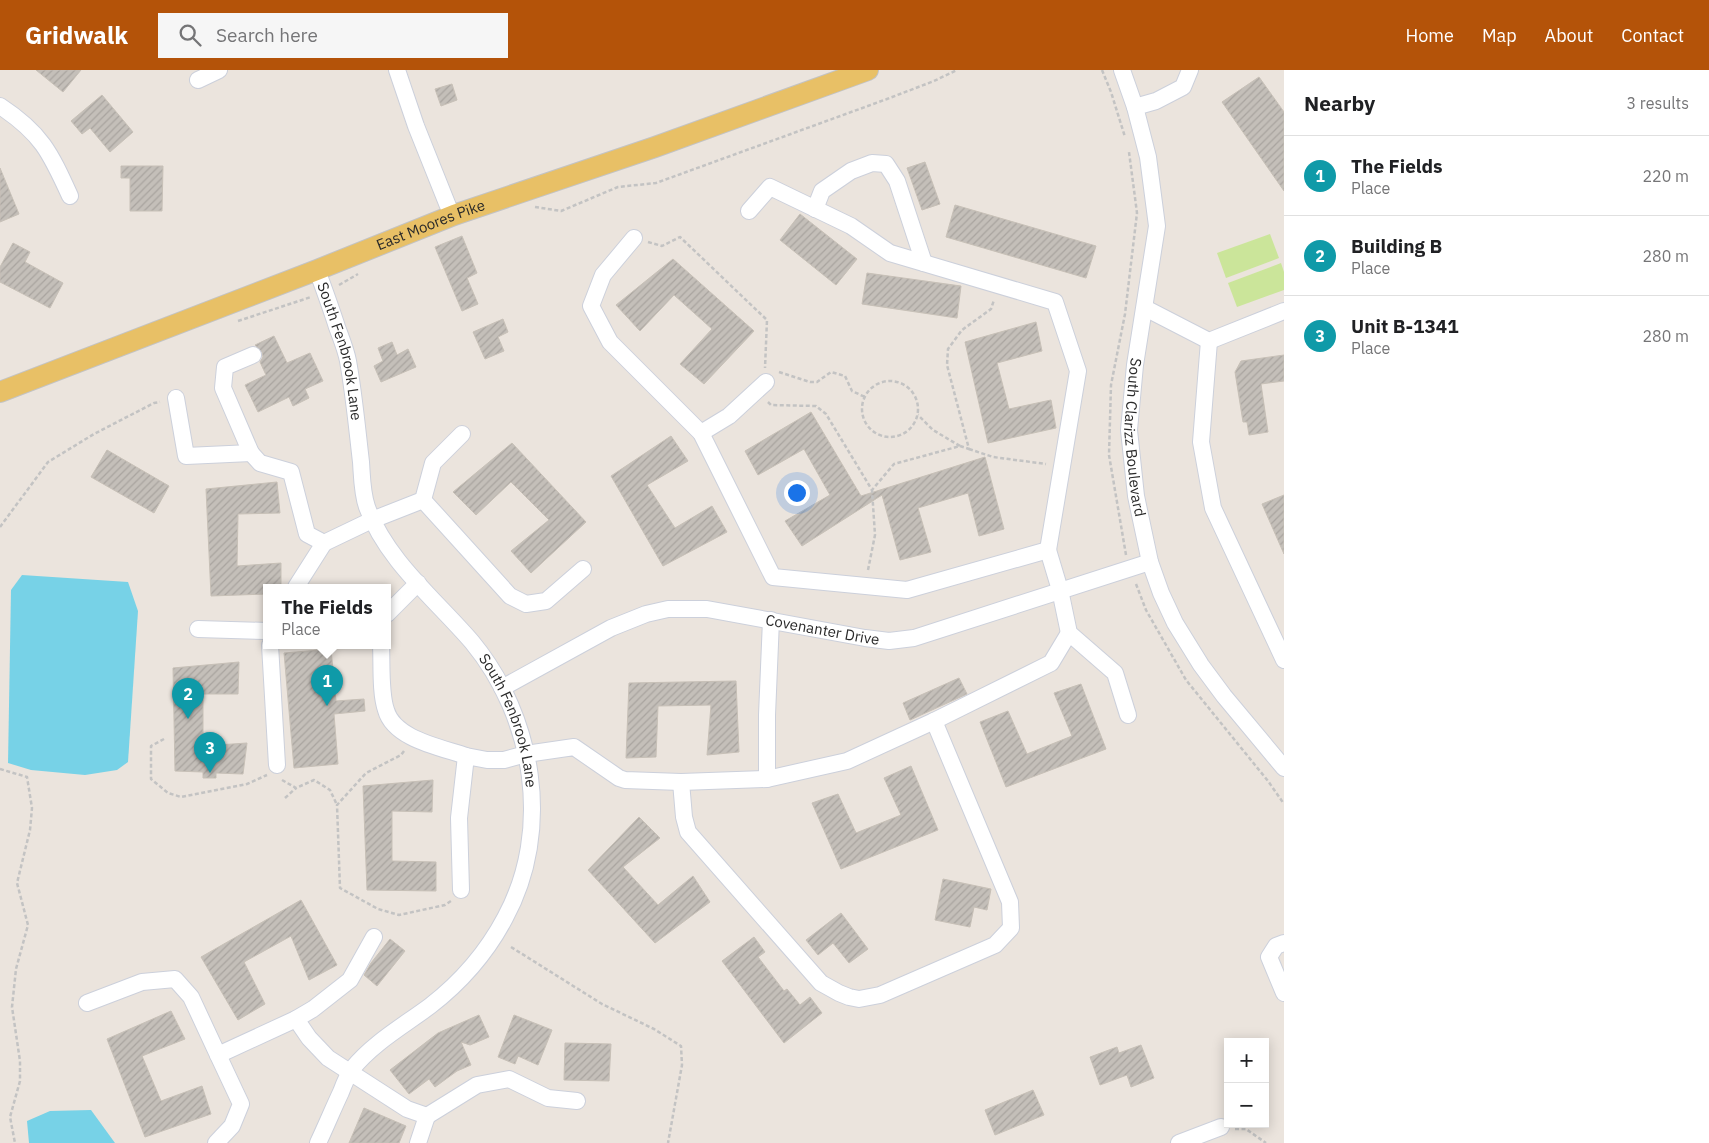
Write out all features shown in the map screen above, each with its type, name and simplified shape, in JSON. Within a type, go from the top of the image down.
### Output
[{"type":"main road","name":"East Moores Pike","points":[[0,392],[452,216],[655,147],[868,70]]},
{"type":"street","points":[[198,80],[219,70]]},
{"type":"street","points":[[397,70],[416,126],[452,216]]},
{"type":"street","name":"South Clarizz Boulevard","points":[[1122,70],[1135,106],[1148,157],[1157,226],[1135,365],[1129,430],[1136,496],[1150,562],[1161,593],[1201,665],[1224,696],[1284,768]]},
{"type":"street","points":[[1135,106],[1156,101],[1182,87],[1190,70]]},
{"type":"street","points":[[0,106],[38,136],[52,158],[70,196]]},
{"type":"street","points":[[815,208],[822,191],[852,171],[872,163],[886,164],[897,181],[924,264]]},
{"type":"street","points":[[749,211],[770,187],[851,226],[890,254],[1055,302],[1078,371],[1048,550],[1060,590],[1069,633],[1115,673],[1128,716]]},
{"type":"street","points":[[634,238],[603,275],[591,306],[610,342],[701,433],[773,576],[907,590],[1048,550]]},
{"type":"street","name":"South Fenbrook Lane","points":[[317,270],[347,358],[365,503],[372,520],[377,532],[418,583],[488,663],[502,688],[523,737],[532,787],[530,844],[518,890],[505,917],[474,964],[458,983],[371,1048],[350,1072],[318,1143]]},
{"type":"street","points":[[1145,308],[1209,340],[1284,311]]},
{"type":"street","points":[[1209,340],[1201,442],[1213,508],[1284,660]]},
{"type":"street","points":[[253,355],[225,368],[224,388],[251,453],[260,463],[292,472],[307,534],[324,543]]},
{"type":"street","points":[[701,433],[729,416],[761,387]]},
{"type":"street","points":[[176,398],[186,456],[251,453]]},
{"type":"street","points":[[423,500],[433,463],[462,434]]},
{"type":"street","points":[[298,584],[324,543],[372,520],[423,500]]},
{"type":"street","points":[[423,500],[510,596],[526,604],[546,601],[583,568]]},
{"type":"street","name":"Covenanter Drive","points":[[502,688],[611,628],[646,614],[668,609],[707,609],[889,641],[914,638],[1150,562]]},
{"type":"street","points":[[391,610],[418,583]]},
{"type":"street","points":[[767,779],[767,715],[771,620]]},
{"type":"street","points":[[198,629],[263,631]]},
{"type":"street","points":[[381,649],[385,710],[390,721],[412,738],[466,756],[487,760],[504,760],[526,754],[574,746],[619,778],[625,780],[681,782],[767,779],[847,761],[934,721],[1051,663],[1069,633]]},
{"type":"street","points":[[270,649],[274,769]]},
{"type":"street","points":[[681,782],[685,824],[688,832],[821,983],[849,997],[859,999],[880,995],[996,945],[1010,928],[1010,902],[934,721]]},
{"type":"street","points":[[461,890],[459,818],[466,756]]},
{"type":"street","points":[[218,1055],[296,1019],[313,1009],[350,980],[374,937]]},
{"type":"street","points":[[1284,943],[1276,946],[1269,957],[1284,994]]},
{"type":"street","points":[[87,1003],[142,982],[175,979],[191,997],[241,1104],[232,1126],[216,1143]]},
{"type":"street","points":[[296,1019],[308,1038],[328,1058],[407,1109],[427,1116]]},
{"type":"street","points":[[418,1143],[427,1116],[477,1085],[509,1079],[548,1098],[577,1101]]},
{"type":"street","points":[[1179,1143],[1221,1127]]},
{"type":"path","points":[[529,206],[561,211],[618,188],[656,183],[897,95],[957,70]]},
{"type":"path","points":[[1102,70],[1111,92],[1126,142]]},
{"type":"path","points":[[1129,150],[1137,213],[1125,314],[1111,386],[1110,455],[1124,548],[1129,568],[1146,610],[1186,680],[1268,781],[1284,804]]},
{"type":"path","points":[[634,238],[662,246],[680,237],[766,320],[765,371],[761,387],[771,405],[816,406],[826,414],[872,490],[876,535],[865,586]]},
{"type":"path","points":[[236,322],[325,292],[348,282],[361,271]]},
{"type":"path","points":[[969,449],[947,365],[948,349],[962,330],[991,309],[998,285]]},
{"type":"path","points":[[761,387],[778,371],[810,382],[817,382],[831,372],[845,376],[852,391],[864,397]]},
{"type":"path","points":[[890,380],[900,382],[908,386],[915,394],[918,402],[916,422],[910,429],[894,437],[876,433],[869,428],[864,420],[862,412],[864,397],[872,386],[881,382],[890,380]]},
{"type":"path","points":[[0,527],[48,462],[94,434],[154,403],[176,398]]},
{"type":"path","points":[[918,415],[933,430],[960,446],[993,457],[1062,466]]},
{"type":"path","points":[[872,490],[894,464],[960,446]]},
{"type":"path","points":[[337,805],[366,773],[402,754],[412,738]]},
{"type":"path","points":[[164,739],[151,746],[151,779],[168,793],[181,797],[247,784],[274,769],[296,788]]},
{"type":"path","points":[[0,769],[26,777],[32,808],[30,830],[17,883],[28,925],[16,969],[12,1007],[20,1061],[20,1081],[10,1117],[15,1143]]},
{"type":"path","points":[[285,798],[296,788],[314,780],[330,790],[337,805],[340,888],[378,908],[399,915],[446,906],[461,894],[461,890]]},
{"type":"path","points":[[511,948],[602,1004],[654,1028],[681,1046],[682,1065],[668,1143]]},
{"type":"path","points":[[1221,1127],[1231,1130],[1246,1129],[1266,1143]]},
{"type":"green space","points":[[1270,234],[1279,258],[1226,278],[1217,253]]},
{"type":"green space","points":[[1281,263],[1284,272],[1284,290],[1237,307],[1228,283]]},
{"type":"water","points":[[22,575],[128,582],[138,611],[128,762],[117,770],[85,775],[31,770],[8,763],[11,590]]},
{"type":"water","points":[[91,1110],[115,1143],[29,1143],[27,1121],[50,1111]]},
{"type":"building","points":[[36,70],[81,70],[63,92]]},
{"type":"building","points":[[1259,77],[1284,112],[1284,191],[1222,102]]},
{"type":"building","points":[[452,84],[457,100],[441,106],[435,89]]},
{"type":"building","points":[[102,95],[133,132],[110,152],[90,128],[82,134],[71,121]]},
{"type":"building","points":[[925,162],[940,204],[922,210],[907,168]]},
{"type":"building","points":[[121,166],[163,166],[162,211],[130,211],[130,178],[121,178]]},
{"type":"building","points":[[0,168],[19,214],[0,222]]},
{"type":"building","points":[[955,205],[1096,246],[1086,278],[946,237]]},
{"type":"building","points":[[800,214],[857,259],[836,285],[780,240]]},
{"type":"building","points":[[462,236],[477,273],[467,278],[478,304],[462,311],[435,247]]},
{"type":"building","points":[[13,243],[30,252],[25,262],[63,283],[50,308],[0,282],[0,267]]},
{"type":"building","points":[[673,259],[754,331],[704,384],[680,364],[712,329],[674,295],[640,331],[616,305]]},
{"type":"building","points":[[867,273],[961,286],[957,318],[862,304]]},
{"type":"building","points":[[503,319],[508,332],[498,337],[504,351],[485,359],[473,332]]},
{"type":"building","points":[[1036,322],[1042,351],[997,363],[1009,409],[1051,400],[1056,428],[988,443],[965,342]]},
{"type":"building","points":[[274,336],[287,363],[310,353],[323,381],[305,389],[309,398],[293,406],[289,397],[258,412],[245,385],[266,375],[260,362],[263,357],[262,352],[255,345]]},
{"type":"building","points":[[392,342],[397,355],[408,349],[416,367],[381,382],[374,366],[383,361],[378,348]]},
{"type":"building","points":[[1284,355],[1284,381],[1261,384],[1268,432],[1249,435],[1247,422],[1243,422],[1235,372],[1241,361]]},
{"type":"building","points":[[811,412],[861,496],[985,457],[1004,529],[979,536],[968,493],[918,508],[931,552],[900,560],[882,495],[802,546],[785,521],[830,495],[804,449],[758,475],[745,451]]},
{"type":"building","points":[[671,436],[688,461],[647,485],[675,528],[712,506],[727,532],[663,566],[611,476]]},
{"type":"building","points":[[512,443],[586,522],[531,573],[511,551],[549,520],[511,482],[476,515],[453,492]]},
{"type":"building","points":[[107,450],[169,486],[154,513],[91,477]]},
{"type":"building","points":[[277,482],[280,513],[238,514],[237,566],[281,563],[281,584],[263,584],[263,594],[211,596],[206,489]]},
{"type":"building","points":[[1284,495],[1284,554],[1262,504]]},
{"type":"building","points":[[331,649],[336,701],[364,699],[365,711],[334,714],[338,764],[294,768],[284,653]]},
{"type":"building","points":[[239,662],[238,694],[203,694],[203,746],[247,743],[243,774],[216,773],[216,778],[203,778],[203,772],[175,771],[173,668]]},
{"type":"building","points":[[959,678],[967,694],[910,720],[903,703]]},
{"type":"building","points":[[736,681],[739,752],[707,755],[711,705],[658,706],[656,757],[626,758],[629,683]]},
{"type":"building","points":[[1081,684],[1106,749],[1006,787],[980,722],[1008,711],[1027,754],[1072,736],[1054,693]]},
{"type":"building","points":[[911,766],[938,830],[841,869],[812,803],[838,794],[856,833],[901,815],[884,778]]},
{"type":"building","points":[[433,780],[432,812],[392,811],[392,861],[436,862],[436,891],[367,890],[363,786]]},
{"type":"building","points":[[639,817],[660,838],[623,867],[658,905],[693,876],[710,902],[655,943],[588,870]]},
{"type":"building","points":[[943,879],[991,889],[987,910],[974,907],[970,927],[935,920]]},
{"type":"building","points":[[301,900],[337,965],[309,980],[291,936],[244,962],[265,1004],[238,1020],[201,957]]},
{"type":"building","points":[[841,913],[868,949],[849,963],[833,943],[818,955],[806,940]]},
{"type":"building","points":[[754,937],[765,952],[758,957],[784,991],[787,989],[800,1005],[810,997],[822,1013],[784,1043],[722,961]]},
{"type":"building","points":[[390,939],[405,951],[377,986],[364,975]]},
{"type":"building","points":[[171,1011],[185,1039],[142,1056],[161,1101],[202,1086],[211,1114],[145,1137],[107,1039]]},
{"type":"building","points":[[479,1015],[489,1037],[470,1045],[461,1042],[471,1065],[457,1071],[435,1087],[429,1079],[409,1094],[390,1070],[438,1033]]},
{"type":"building","points":[[514,1015],[552,1030],[538,1065],[518,1056],[515,1064],[498,1057]]},
{"type":"building","points":[[565,1043],[611,1044],[609,1081],[564,1080]]},
{"type":"building","points":[[1141,1045],[1154,1078],[1131,1087],[1127,1075],[1100,1085],[1090,1057],[1117,1047],[1119,1053]]},
{"type":"building","points":[[1033,1090],[1044,1115],[995,1135],[985,1110]]},
{"type":"building","points":[[364,1108],[406,1126],[399,1143],[349,1143]]},
{"type":"place","name":"The Fields","points":[[327,706]]},
{"type":"place","name":"Building B","points":[[188,719]]},
{"type":"place","name":"Unit B-1341","points":[[210,773]]}]
